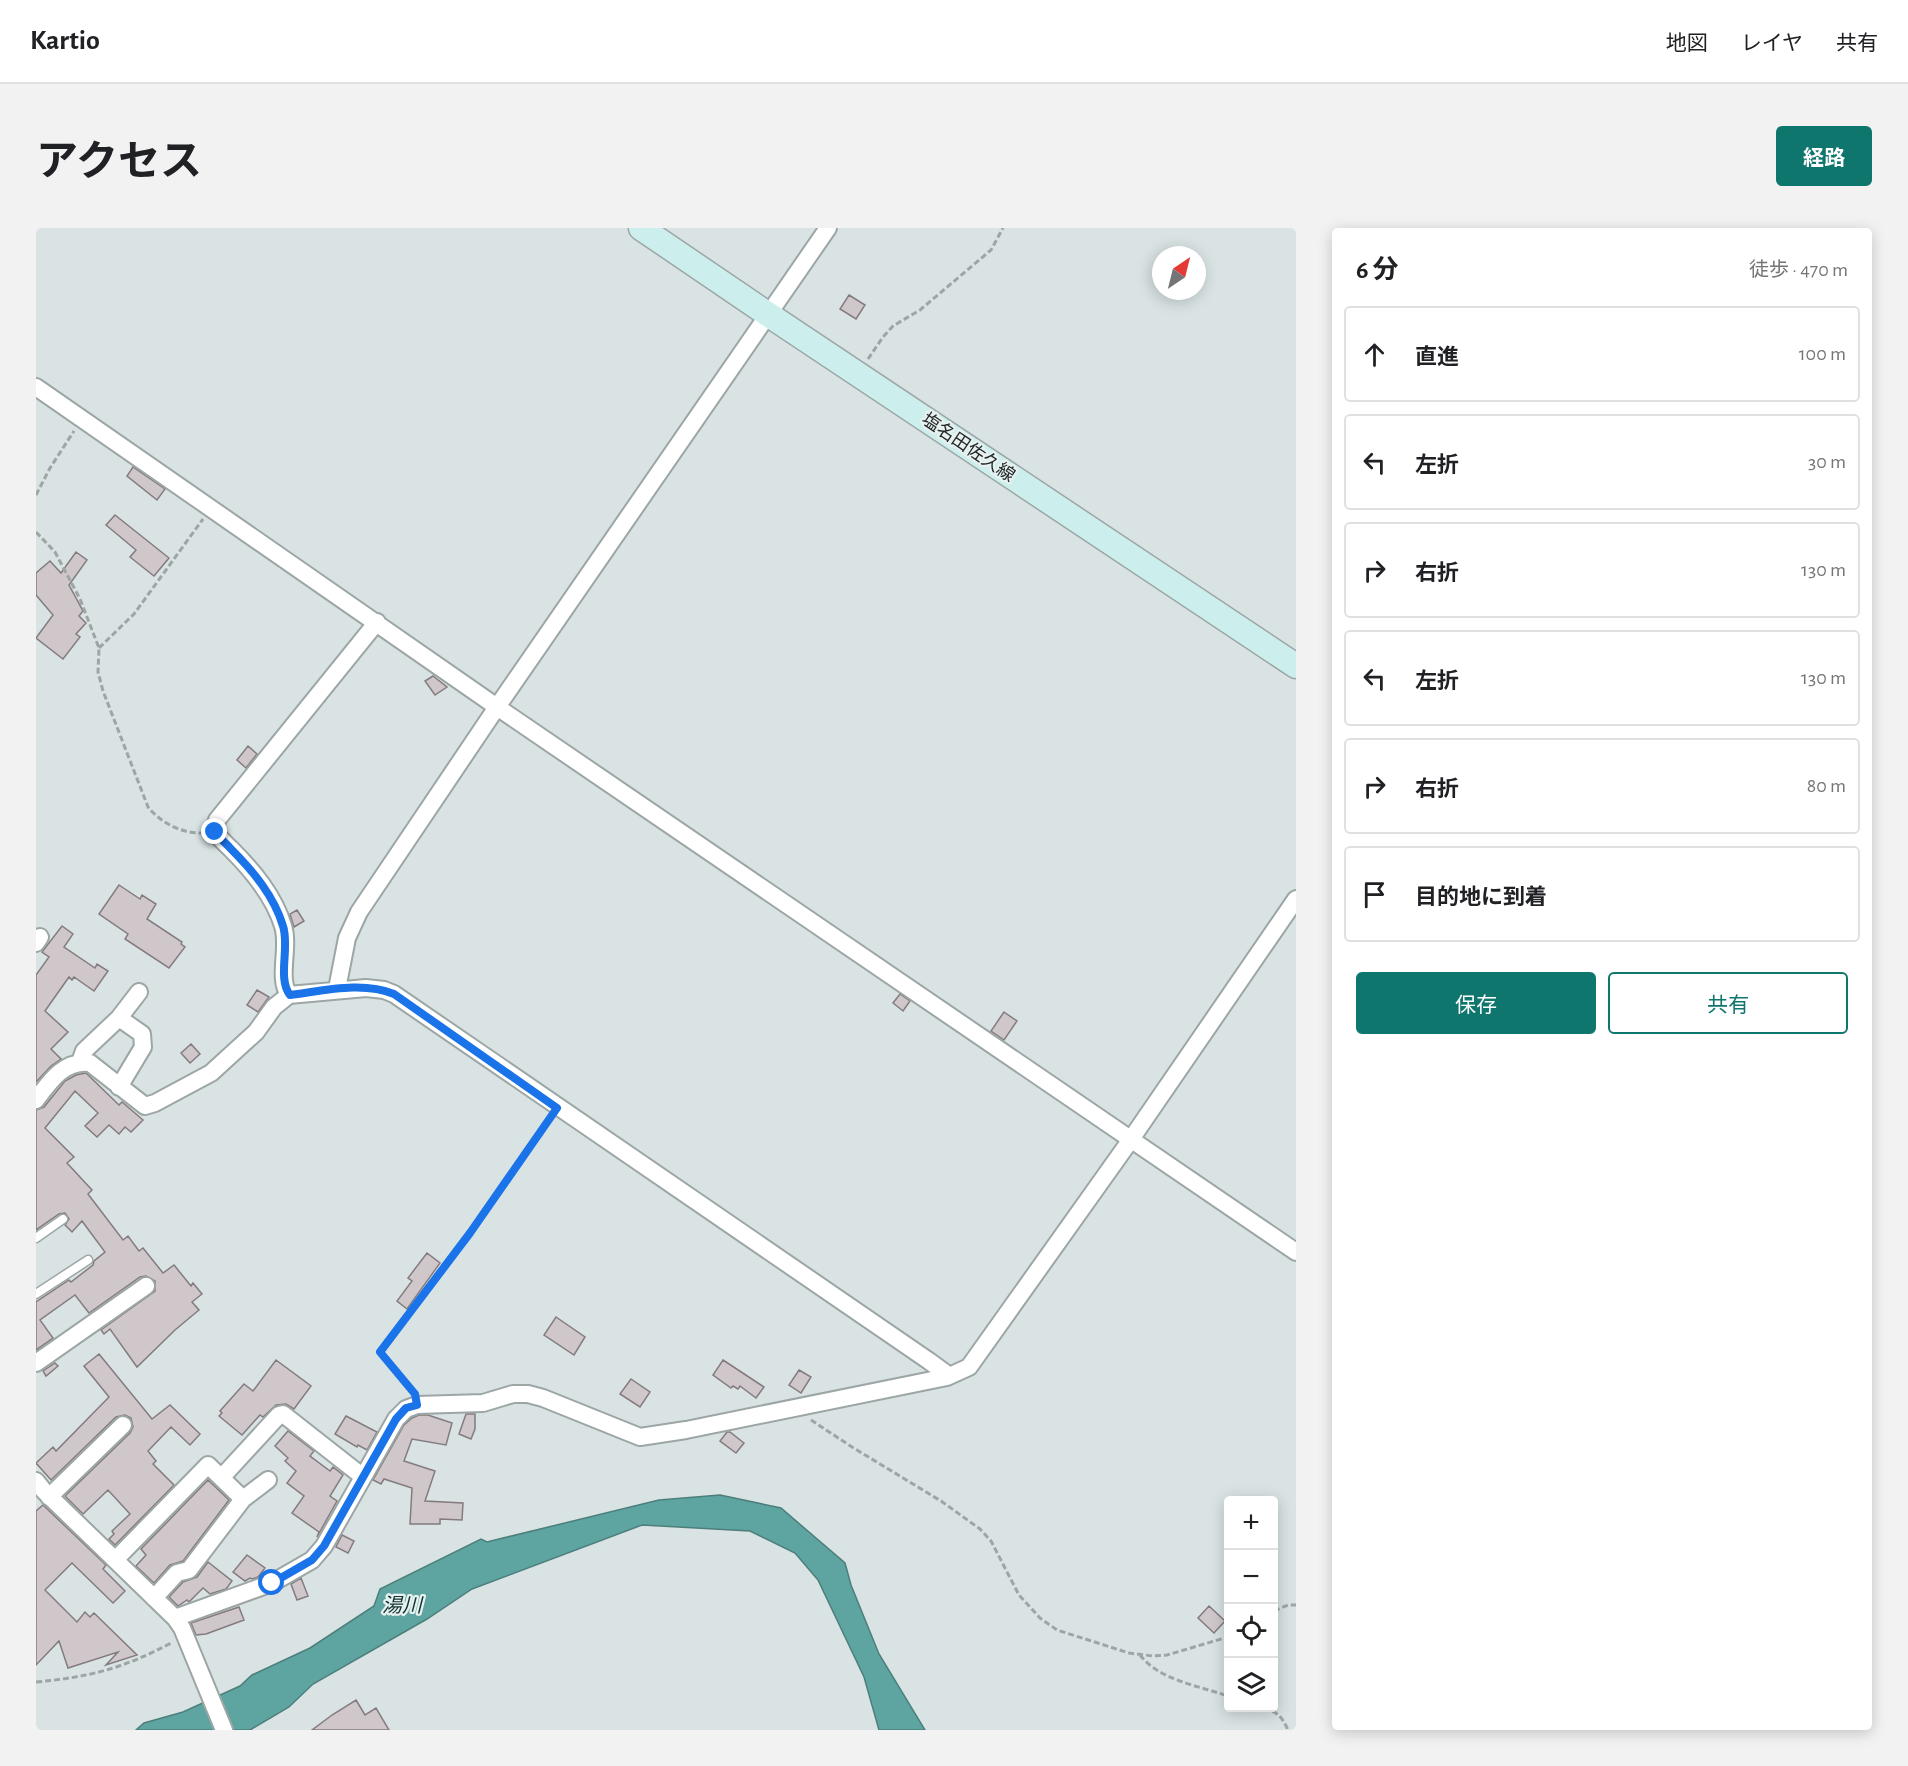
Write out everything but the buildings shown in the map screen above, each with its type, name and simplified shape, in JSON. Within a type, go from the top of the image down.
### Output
[{"type":"main road","name":"塩名田佐久線","points":[[641,228],[1294,661]]},
{"type":"street","points":[[337,989],[347,938],[359,912],[497,707],[828,228]]},
{"type":"street","points":[[36,387],[497,707],[1296,1252]]},
{"type":"street","points":[[290,995],[285,989],[284,979],[286,956],[284,928],[273,900],[261,883],[215,832],[217,820],[377,622]]},
{"type":"street","points":[[175,1618],[272,1583],[312,1560],[324,1546],[362,1476],[396,1419],[406,1408],[417,1405],[483,1403],[513,1394],[528,1394],[640,1437],[948,1377],[969,1367],[1131,1139],[1296,899]]},
{"type":"street","points":[[36,1100],[53,1077],[80,1062],[90,1064],[145,1106],[211,1073],[256,1032],[274,1007],[290,995],[337,989],[375,988],[394,994],[557,1108],[929,1361],[948,1377]]},
{"type":"street","points":[[80,1062],[84,1051],[119,1018],[139,992]]},
{"type":"street","points":[[119,1018],[142,1034],[143,1047],[119,1087]]},
{"type":"street","points":[[36,1363],[146,1286]]},
{"type":"street","points":[[222,1477],[279,1415],[283,1414],[362,1476]]},
{"type":"street","points":[[123,1425],[41,1492],[175,1618],[185,1636],[224,1730]]},
{"type":"street","points":[[115,1560],[208,1465],[243,1499]]},
{"type":"street","points":[[154,1598],[177,1573],[189,1570],[243,1499],[268,1480]]},
{"type":"lane","points":[[36,1238],[63,1219]]},
{"type":"lane","points":[[36,1294],[88,1260]]},
{"type":"path","points":[[866,363],[893,327],[920,310],[991,250],[1003,228]]},
{"type":"path","points":[[36,495],[50,468],[82,419]]},
{"type":"path","points":[[99,648],[134,615],[211,508]]},
{"type":"path","points":[[36,532],[55,552],[72,584],[99,648],[98,672],[103,691],[148,807],[155,816],[181,831],[198,834],[215,832]]},
{"type":"path","points":[[417,1405],[415,1394],[380,1352],[470,1233],[557,1108]]},
{"type":"path","points":[[795,1408],[852,1447],[941,1501],[980,1529],[991,1541],[1019,1595],[1040,1618],[1057,1630],[1140,1655],[1167,1654],[1224,1638]]},
{"type":"path","points":[[1278,1609],[1288,1605],[1296,1605]]},
{"type":"path","points":[[36,1682],[91,1676],[141,1659],[185,1636]]},
{"type":"path","points":[[1140,1655],[1146,1663],[1163,1674],[1224,1695]]},
{"type":"path","points":[[1276,1712],[1288,1730]]},
{"type":"water","name":"湯川","points":[[720,1495],[781,1508],[845,1563],[851,1585],[879,1654],[925,1730],[879,1730],[864,1677],[818,1580],[795,1553],[750,1531],[642,1525],[472,1589],[427,1619],[313,1684],[289,1707],[250,1730],[136,1730],[144,1723],[183,1712],[240,1686],[252,1675],[310,1648],[374,1606],[380,1589],[481,1539],[487,1542],[659,1500]]},
{"type":"route","points":[[215,832],[261,883],[273,900],[284,928],[286,956],[284,979],[285,989],[290,995],[366,988],[375,988],[394,994],[557,1108],[470,1233],[380,1352],[415,1394],[417,1405],[406,1408],[396,1419],[324,1546],[312,1560],[272,1583]]}]
